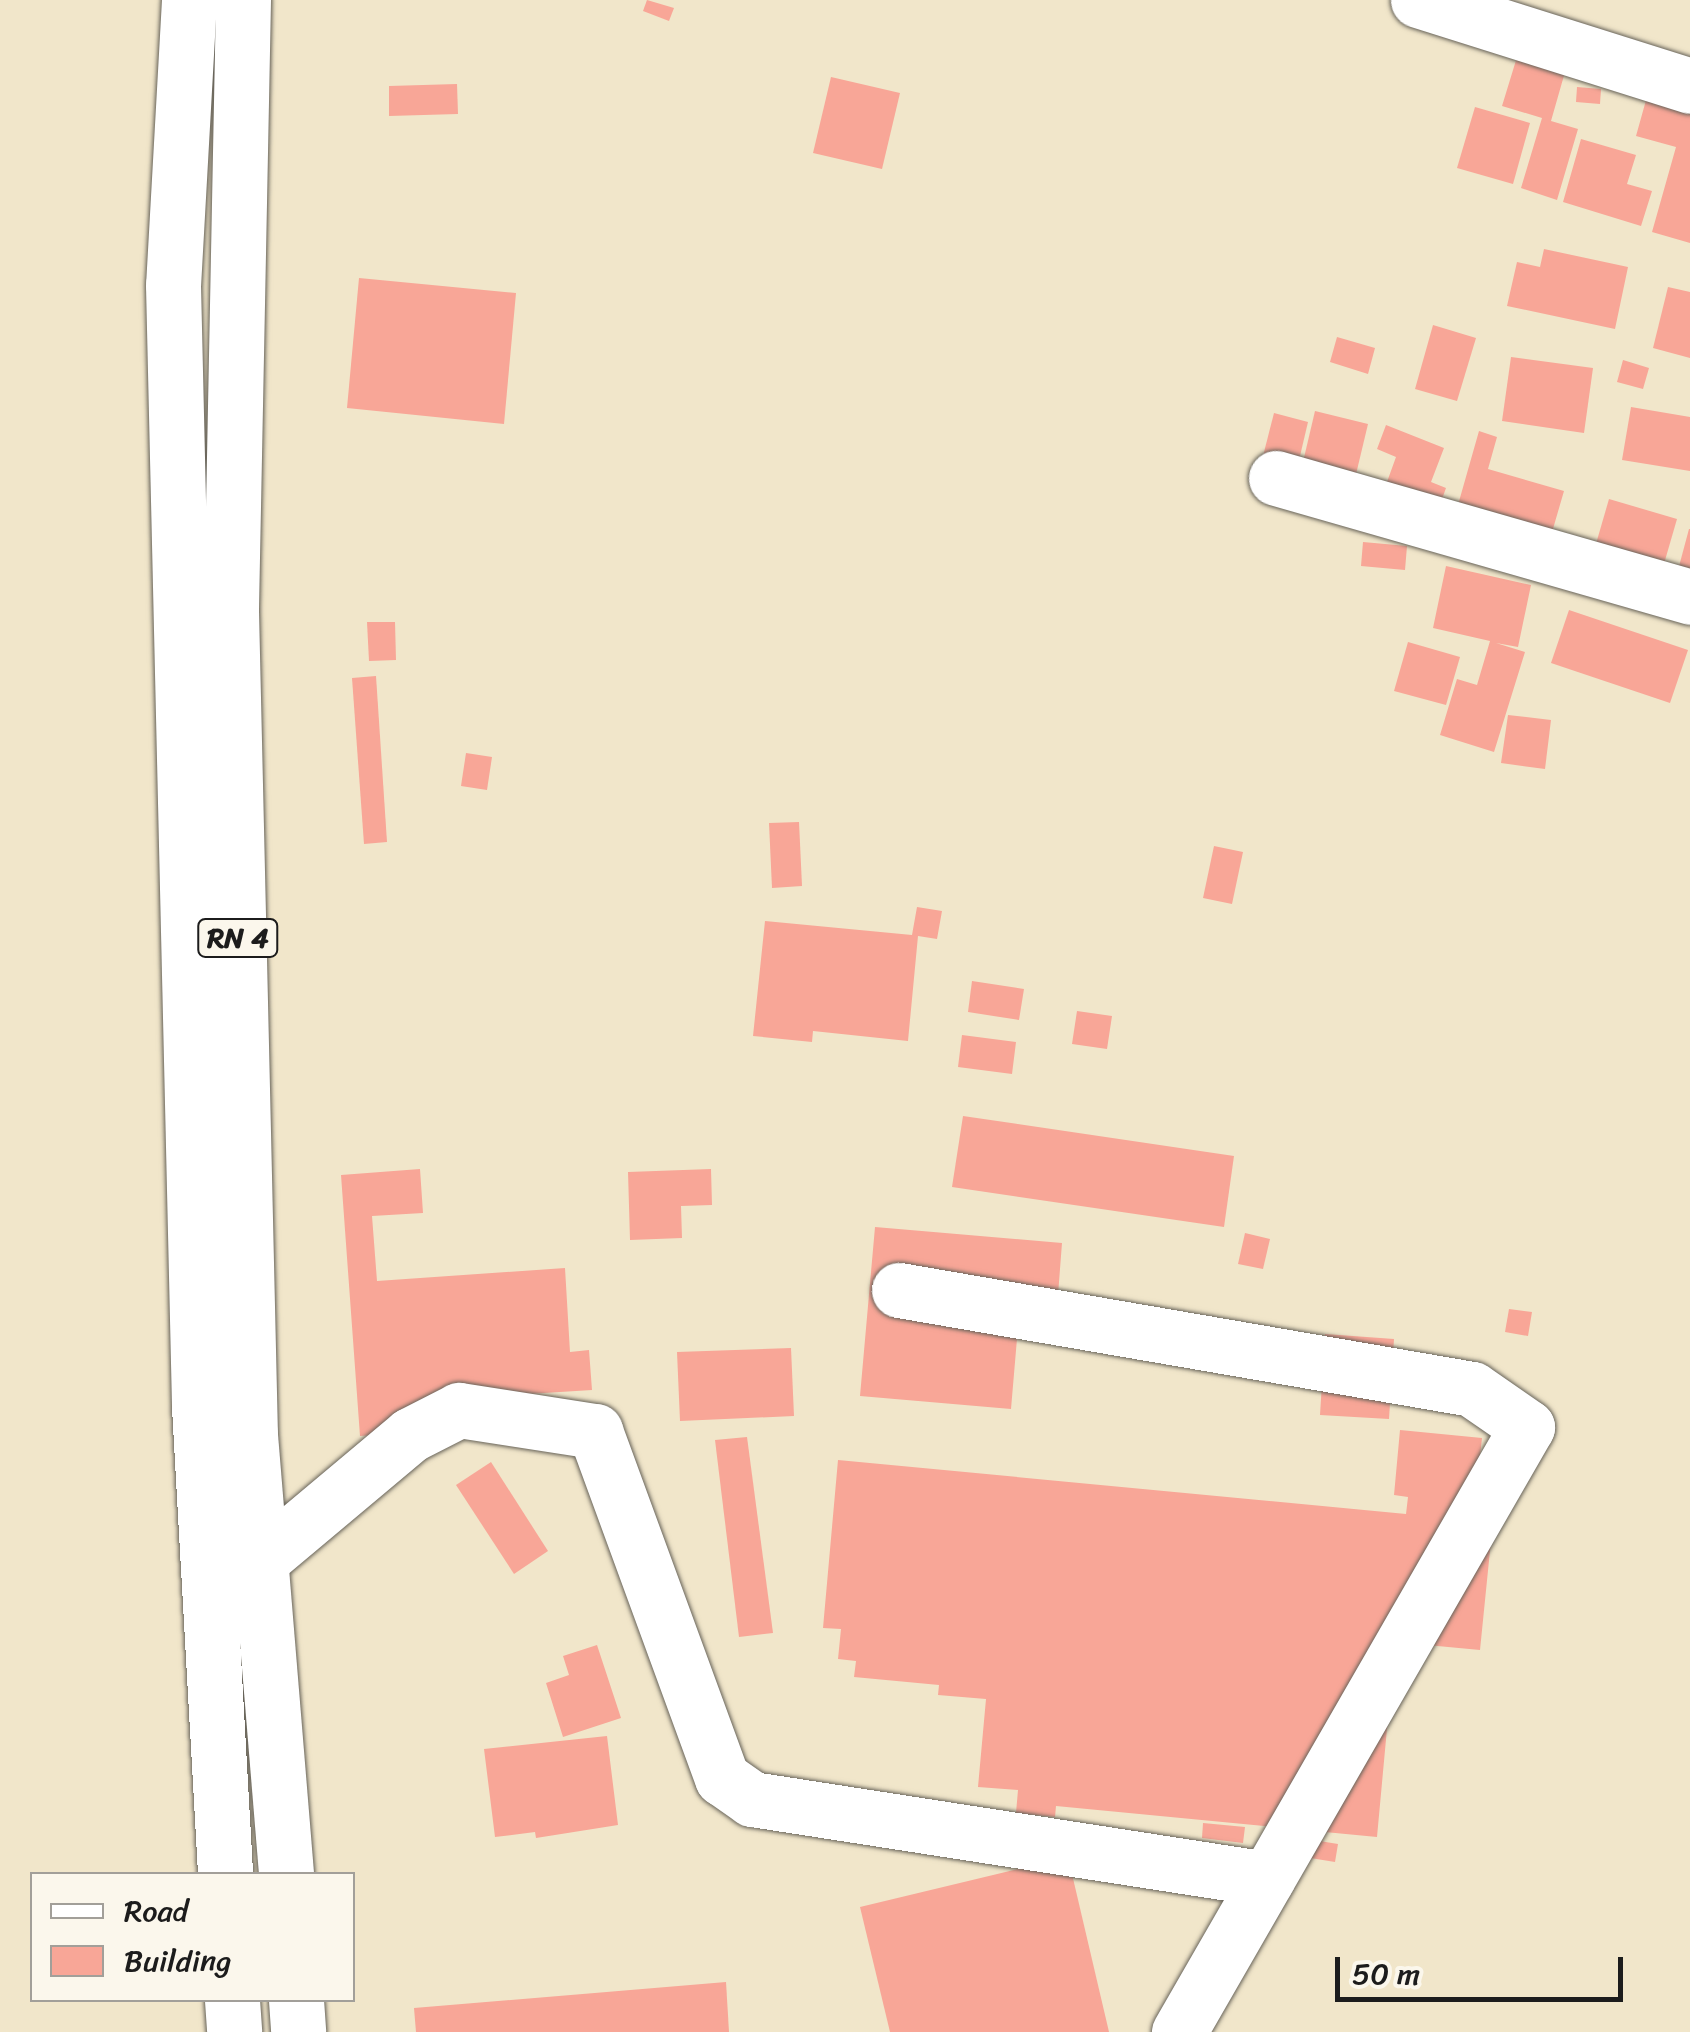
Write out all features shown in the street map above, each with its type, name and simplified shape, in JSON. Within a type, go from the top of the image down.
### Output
[{"type":"main road","name":"RN 4","points":[[189,0],[174,305],[198,1407],[225,1872]]},
{"type":"main road","name":"RN 4","points":[[243,0],[230,611],[250,1435],[286,1872]]},
{"type":"main road","points":[[1418,0],[1690,86]]},
{"type":"main road","points":[[1276,478],[1690,598]]},
{"type":"main road","points":[[899,1290],[1472,1388],[1527,1427],[1179,2032]]},
{"type":"main road","points":[[260,1561],[410,1435],[459,1410],[595,1431],[722,1778],[752,1799],[1267,1879]]},
{"type":"main road","points":[[232,2002],[234,2032]]},
{"type":"main road","points":[[296,2002],[298,2032]]},
{"type":"building","points":[[647,0],[674,8],[669,21],[643,11]]},
{"type":"building","points":[[1517,57],[1565,72],[1551,121],[1578,129],[1557,200],[1521,188],[1542,118],[1502,106]]},
{"type":"building","points":[[831,77],[900,93],[882,169],[813,153]]},
{"type":"building","points":[[457,84],[458,114],[389,116],[389,86]]},
{"type":"building","points":[[1577,87],[1601,89],[1600,104],[1576,102]]},
{"type":"building","points":[[1648,93],[1690,104],[1690,243],[1652,232],[1676,147],[1636,136]]},
{"type":"building","points":[[1475,107],[1530,123],[1513,184],[1457,168]]},
{"type":"building","points":[[1581,139],[1636,155],[1627,184],[1652,191],[1641,226],[1563,202]]},
{"type":"building","points":[[1544,249],[1628,267],[1615,329],[1507,306],[1517,262],[1540,267]]},
{"type":"building","points":[[359,278],[516,293],[504,424],[347,408]]},
{"type":"building","points":[[1668,287],[1690,292],[1690,358],[1653,348]]},
{"type":"building","points":[[1433,325],[1476,338],[1457,401],[1415,389]]},
{"type":"building","points":[[1337,337],[1375,348],[1368,374],[1330,362]]},
{"type":"building","points":[[1511,357],[1593,368],[1584,433],[1502,421]]},
{"type":"building","points":[[1623,360],[1649,368],[1643,389],[1617,382]]},
{"type":"building","points":[[1631,407],[1690,417],[1690,471],[1622,460]]},
{"type":"building","points":[[1315,411],[1368,424],[1352,491],[1299,479]]},
{"type":"building","points":[[1274,413],[1308,422],[1296,473],[1261,464]]},
{"type":"building","points":[[1386,425],[1444,448],[1431,482],[1446,488],[1437,513],[1383,493],[1396,457],[1377,449]]},
{"type":"building","points":[[1479,431],[1497,437],[1488,469],[1564,491],[1548,546],[1454,519]]},
{"type":"building","points":[[1609,499],[1677,519],[1659,581],[1591,561]]},
{"type":"building","points":[[1690,529],[1690,589],[1674,585]]},
{"type":"building","points":[[1363,542],[1407,546],[1405,570],[1361,566]]},
{"type":"building","points":[[1446,566],[1531,585],[1518,647],[1496,643],[1525,652],[1494,752],[1440,735],[1457,679],[1477,685],[1490,641],[1433,628]]},
{"type":"building","points":[[1569,610],[1688,650],[1670,703],[1551,663]]},
{"type":"building","points":[[367,622],[395,622],[396,660],[369,661]]},
{"type":"building","points":[[1408,642],[1460,657],[1446,705],[1394,691]]},
{"type":"building","points":[[376,676],[387,842],[364,844],[352,678]]},
{"type":"building","points":[[1508,715],[1551,720],[1545,769],[1501,763]]},
{"type":"building","points":[[466,753],[492,757],[487,790],[461,786]]},
{"type":"building","points":[[799,822],[802,886],[772,888],[769,823]]},
{"type":"building","points":[[1214,846],[1243,852],[1232,904],[1203,898]]},
{"type":"building","points":[[917,907],[942,911],[937,939],[918,936],[908,1041],[813,1031],[812,1042],[753,1036],[765,921],[912,935]]},
{"type":"building","points":[[972,981],[1024,989],[1019,1020],[968,1012]]},
{"type":"building","points":[[1077,1011],[1112,1016],[1107,1049],[1072,1044]]},
{"type":"building","points":[[962,1035],[1016,1042],[1012,1074],[958,1067]]},
{"type":"building","points":[[963,1116],[1234,1156],[1224,1227],[952,1187]]},
{"type":"building","points":[[420,1169],[423,1213],[372,1216],[377,1281],[565,1268],[570,1352],[589,1350],[592,1390],[497,1396],[388,1434],[360,1436],[341,1175]]},
{"type":"building","points":[[711,1169],[712,1205],[681,1206],[682,1238],[630,1240],[628,1172]]},
{"type":"building","points":[[875,1227],[1062,1243],[1058,1295],[1021,1292],[1011,1409],[860,1396]]},
{"type":"building","points":[[1245,1233],[1270,1239],[1263,1269],[1238,1264]]},
{"type":"building","points":[[1509,1309],[1532,1312],[1528,1336],[1505,1332]]},
{"type":"building","points":[[1325,1334],[1394,1339],[1389,1419],[1320,1415]]},
{"type":"building","points":[[791,1348],[794,1416],[680,1421],[677,1352]]},
{"type":"building","points":[[1400,1430],[1482,1438],[1474,1510],[1494,1511],[1480,1650],[1395,1642],[1377,1837],[1056,1806],[1055,1817],[1016,1813],[1018,1790],[978,1787],[986,1699],[938,1695],[939,1685],[854,1677],[856,1661],[838,1659],[841,1629],[823,1628],[838,1460],[1406,1514],[1408,1497],[1394,1495]]},
{"type":"building","points":[[747,1437],[773,1633],[739,1637],[715,1440]]},
{"type":"building","points":[[491,1462],[548,1551],[514,1574],[456,1485]]},
{"type":"building","points":[[597,1645],[621,1718],[563,1737],[546,1683],[569,1675],[563,1656]]},
{"type":"building","points":[[607,1736],[618,1825],[536,1838],[535,1832],[495,1837],[484,1749]]},
{"type":"building","points":[[1203,1823],[1245,1827],[1243,1843],[1202,1838]]},
{"type":"building","points":[[1295,1837],[1338,1844],[1335,1862],[1292,1855]]},
{"type":"building","points":[[1068,1857],[1109,2032],[890,2032],[860,1907]]},
{"type":"building","points":[[726,1982],[729,2032],[416,2032],[414,2008]]}]
